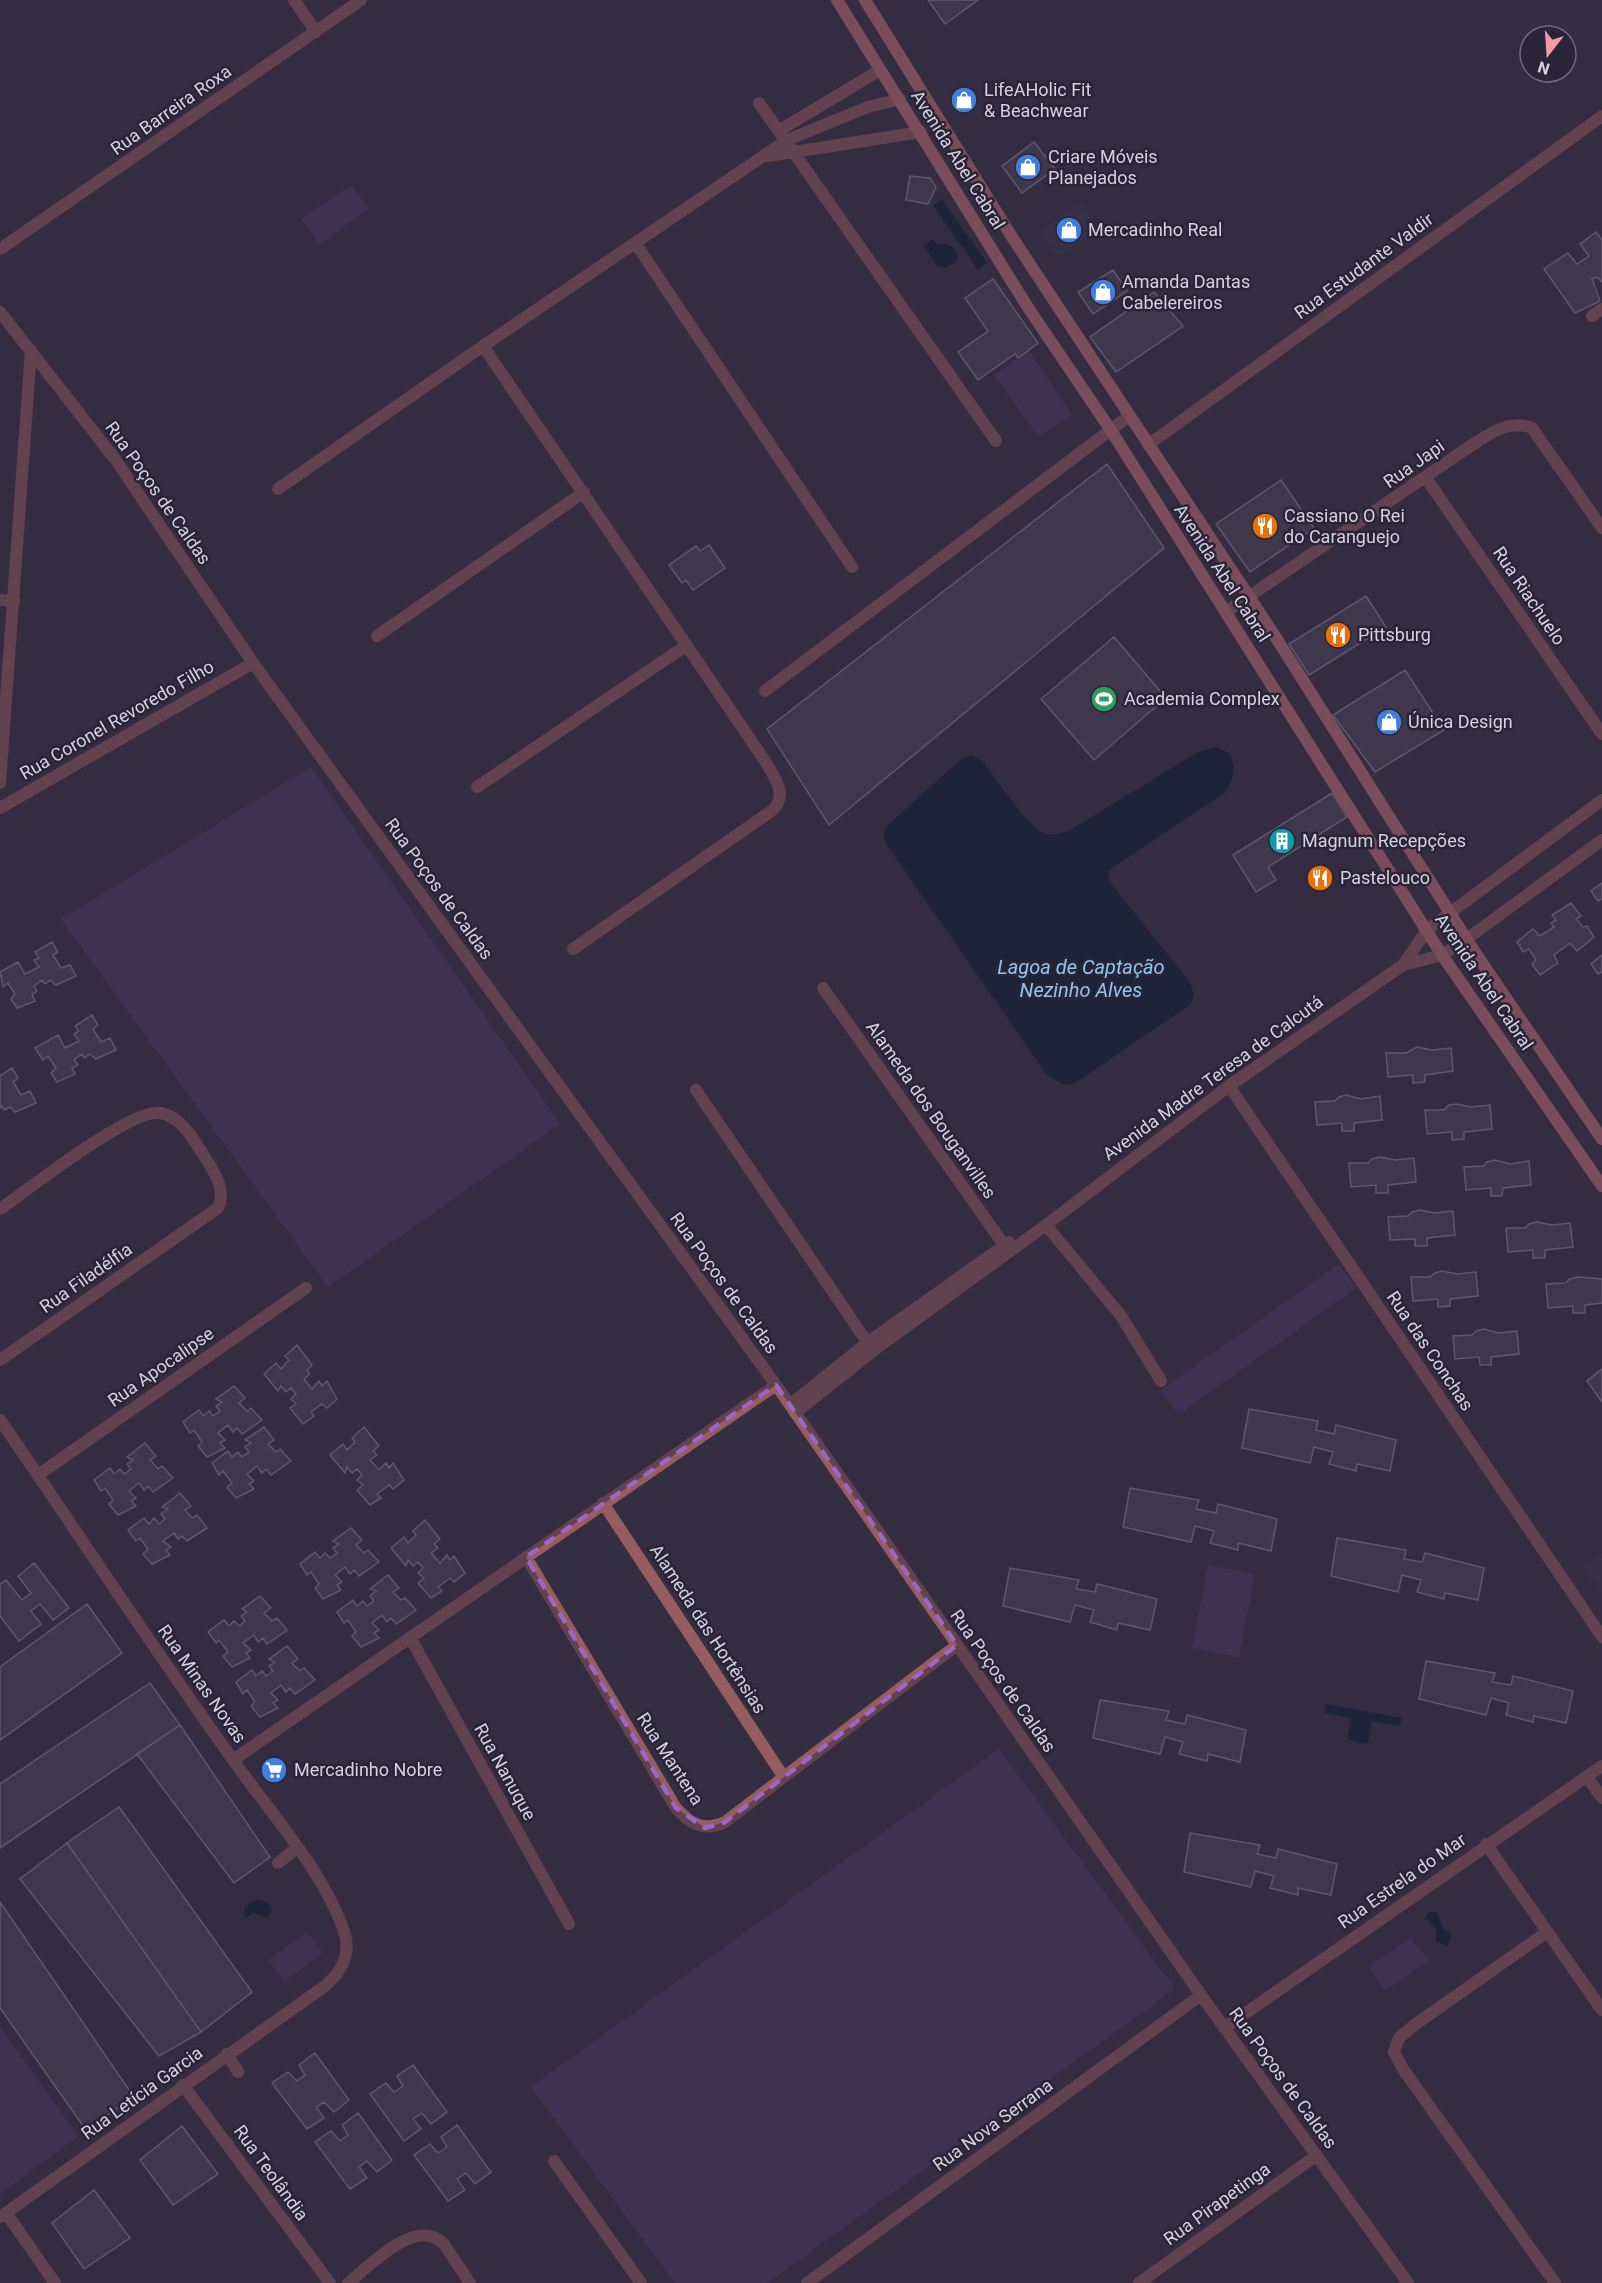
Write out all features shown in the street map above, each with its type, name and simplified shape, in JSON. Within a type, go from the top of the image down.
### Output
[{"type":"main road","name":"Avenida Abel Cabral","points":[[837,0],[1027,306],[1110,429],[1442,955],[1602,1186]]},
{"type":"main road","name":"Avenida Abel Cabral","points":[[865,0],[1012,237],[1451,913],[1602,1138]]},
{"type":"street","points":[[294,0],[316,32]]},
{"type":"street","name":"Rua Barreira Roxa","points":[[0,249],[361,0]]},
{"type":"street","points":[[278,489],[483,346],[767,156],[784,135],[880,70]]},
{"type":"street","points":[[784,135],[868,107],[900,99]]},
{"type":"street","points":[[759,103],[784,135],[996,441]]},
{"type":"street","name":"Rua Estudante Valdir","points":[[1148,445],[1602,116]]},
{"type":"street","points":[[767,156],[921,132]]},
{"type":"street","points":[[636,244],[852,567]]},
{"type":"street","name":"Rua Poços de Caldas","points":[[0,312],[115,459],[253,663],[776,1385],[1224,2028],[1408,2283]]},
{"type":"street","points":[[483,346],[687,645],[765,761],[779,786],[780,803],[573,949]]},
{"type":"street","points":[[0,783],[31,350]]},
{"type":"street","points":[[765,691],[1129,416]]},
{"type":"street","name":"Rua Japi","points":[[1226,612],[1472,445],[1507,426],[1520,424],[1532,428],[1602,528]]},
{"type":"street","name":"Rua Riachuelo","points":[[1426,478],[1602,735]]},
{"type":"street","points":[[377,636],[584,492]]},
{"type":"street","points":[[0,600],[14,601]]},
{"type":"street","points":[[477,787],[687,645]]},
{"type":"street","name":"Rua Coronel Revoredo Filho","points":[[0,808],[253,663]]},
{"type":"street","name":"Avenida Madre Teresa de Calcutá","points":[[1403,965],[1426,930],[1602,800]]},
{"type":"street","name":"Avenida Madre Teresa de Calcutá","points":[[792,1409],[870,1347],[1006,1248],[1046,1225],[1229,1086],[1403,965],[1442,955],[1468,938],[1602,840]]},
{"type":"street","name":"Alameda dos Bouganvilles","points":[[823,988],[1006,1248]]},
{"type":"street","name":"Rua das Conchas","points":[[1229,1086],[1602,1637]]},
{"type":"street","points":[[696,1090],[870,1347]]},
{"type":"street","name":"Rua Filadélfia","points":[[0,1209],[111,1131],[137,1116],[158,1112],[179,1122],[189,1133],[219,1180],[221,1192],[218,1208],[0,1360]]},
{"type":"street","points":[[1046,1225],[1121,1316],[1161,1381]]},
{"type":"street","name":"Rua Apocalipse","points":[[38,1475],[306,1288]]},
{"type":"street","points":[[233,1760],[776,1385]]},
{"type":"street","name":"Rua Minas Novas","points":[[0,1420],[233,1760],[297,1848],[332,1902],[345,1936],[347,1955],[335,1977],[307,1999]]},
{"type":"street","name":"Alameda das Hortênsias","points":[[603,1503],[783,1776]]},
{"type":"street","name":"Rua Mantena","points":[[526,1557],[654,1773],[684,1818],[705,1828],[715,1827],[730,1818],[957,1645]]},
{"type":"street","name":"Rua Nanuque","points":[[410,1637],[569,1924]]},
{"type":"street","name":"Rua Estrela do Mar","points":[[1224,2028],[1486,1844],[1602,1766]]},
{"type":"street","points":[[1587,1777],[1602,1798]]},
{"type":"street","points":[[1486,1844],[1602,2010]]},
{"type":"street","points":[[278,1863],[297,1848]]},
{"type":"street","points":[[1547,1932],[1413,2026],[1399,2038],[1394,2052],[1403,2069],[1555,2283]]},
{"type":"street","name":"Rua Nova Serrana","points":[[807,2283],[1201,1995]]},
{"type":"street","name":"Rua Letícia Garcia","points":[[3,2215],[307,1999]]},
{"type":"street","points":[[227,2054],[238,2072]]},
{"type":"street","name":"Rua Teolândia","points":[[183,2085],[330,2283]]},
{"type":"street","name":"Rua Pirapetinga","points":[[1139,2283],[1317,2155]]},
{"type":"street","points":[[554,2161],[641,2283]]},
{"type":"street","points":[[3,2215],[55,2283]]},
{"type":"street","points":[[348,2283],[402,2242],[423,2234],[437,2237],[443,2243],[470,2283]]},
{"type":"highlighted area","points":[[776,1385],[957,1645],[725,1822],[705,1828],[676,1808],[526,1557]]},
{"type":"shaded area","points":[[351,185],[369,209],[319,244],[301,219]]},
{"type":"shaded area","name":"Mercadinho Real","points":[[1080,203],[1098,228],[1059,257],[1040,232]]},
{"type":"shaded area","points":[[1029,351],[1072,415],[1038,436],[994,375]]},
{"type":"shaded area","points":[[311,767],[560,1124],[328,1287],[61,919]]},
{"type":"shaded area","points":[[1339,1264],[1356,1288],[1178,1415],[1161,1390]]},
{"type":"shaded area","points":[[1602,1553],[1602,1593],[1583,1567]]},
{"type":"shaded area","points":[[1208,1565],[1255,1574],[1239,1657],[1192,1648]]},
{"type":"shaded area","points":[[999,1749],[1175,1989],[767,2283],[675,2283],[531,2087]]},
{"type":"shaded area","points":[[307,1933],[323,1953],[284,1981],[268,1960]]},
{"type":"shaded area","points":[[1411,1938],[1428,1961],[1385,1991],[1369,1967]]},
{"type":"shaded area","points":[[0,2027],[78,2136],[0,2194]]},
{"type":"water","points":[[942,199],[987,263],[978,270],[933,205]]},
{"type":"water","points":[[933,239],[938,245],[947,244],[954,249],[958,254],[956,262],[945,268],[937,266],[923,245]]},
{"type":"water","name":"Lagoa de Captação Nezinho Alves","points":[[1215,747],[1229,753],[1233,764],[1232,778],[1225,793],[1109,870],[1109,881],[1190,982],[1194,995],[1191,1004],[1074,1084],[1064,1085],[1047,1075],[886,844],[883,834],[887,826],[962,758],[972,755],[982,761],[1036,828],[1043,833],[1053,835],[1070,830],[1198,752]]},
{"type":"water","points":[[1326,1704],[1402,1718],[1400,1726],[1372,1721],[1368,1744],[1347,1740],[1351,1718],[1325,1713]]},
{"type":"water","points":[[260,1899],[270,1904],[272,1911],[267,1918],[254,1913],[245,1918],[244,1909],[250,1902]]},
{"type":"water","points":[[1428,1912],[1437,1912],[1443,1928],[1452,1935],[1448,1946],[1436,1942],[1436,1929],[1425,1918]]},
{"type":"building","points":[[928,0],[978,0],[945,24]]},
{"type":"building","name":"Criare Móveis Planejados","points":[[1034,142],[1055,169],[1022,193],[1002,166]]},
{"type":"building","points":[[910,176],[930,178],[936,187],[928,204],[906,200]]},
{"type":"building","points":[[1596,232],[1602,240],[1602,282],[1597,277],[1592,279],[1600,301],[1575,313],[1544,269],[1568,253],[1577,264],[1589,256],[1580,244]]},
{"type":"building","name":"Amanda Dantas Cabelereiros","points":[[1113,270],[1127,291],[1093,314],[1078,292]]},
{"type":"building","points":[[993,279],[1038,343],[1018,358],[1015,354],[978,380],[958,352],[988,331],[965,298]]},
{"type":"building","points":[[1154,292],[1183,326],[1116,372],[1090,337]]},
{"type":"building","points":[[1107,464],[1164,548],[829,825],[767,729]]},
{"type":"building","name":"Cassiano O Rei do Caranguejo","points":[[1281,480],[1314,528],[1250,572],[1216,524]]},
{"type":"building","points":[[709,545],[725,568],[693,590],[686,580],[682,583],[669,565],[696,546],[700,551]]},
{"type":"building","name":"Pittsburg","points":[[1366,596],[1386,627],[1309,675],[1289,644]]},
{"type":"building","name":"Academia Complex","points":[[1114,637],[1166,698],[1094,760],[1041,699]]},
{"type":"building","name":"Única Design","points":[[1405,670],[1444,730],[1375,772],[1333,715]]},
{"type":"building","name":"Magnum Recepções","points":[[1332,793],[1347,817],[1268,867],[1276,880],[1256,892],[1233,855]]},
{"type":"building","points":[[1602,883],[1602,899],[1598,901],[1591,891]]},
{"type":"building","points":[[1571,903],[1581,916],[1576,919],[1583,927],[1587,926],[1594,937],[1577,951],[1570,943],[1554,955],[1558,963],[1540,975],[1532,964],[1536,960],[1529,949],[1523,952],[1517,942],[1533,929],[1540,936],[1554,927],[1551,923],[1556,920],[1552,915]]},
{"type":"building","points":[[52,942],[58,952],[53,955],[61,968],[70,965],[76,976],[56,985],[50,980],[45,984],[42,980],[34,986],[37,991],[32,994],[35,1001],[17,1008],[11,999],[15,994],[8,983],[3,987],[0,972],[18,962],[25,974],[39,967],[34,960],[39,958],[35,952]]},
{"type":"building","points":[[1602,955],[1602,972],[1598,974],[1591,964]]},
{"type":"building","points":[[92,1015],[98,1025],[93,1029],[101,1042],[110,1038],[116,1050],[96,1059],[90,1054],[84,1058],[82,1054],[74,1060],[78,1065],[72,1068],[75,1074],[57,1082],[51,1073],[56,1068],[48,1056],[43,1060],[35,1048],[58,1035],[65,1048],[79,1041],[74,1034],[79,1031],[75,1026]]},
{"type":"building","points":[[1417,1047],[1432,1050],[1451,1048],[1453,1071],[1425,1075],[1425,1082],[1413,1083],[1413,1075],[1388,1077],[1386,1053],[1406,1053]]},
{"type":"building","points":[[12,1068],[18,1078],[13,1082],[21,1095],[30,1091],[36,1103],[15,1112],[10,1107],[4,1110],[2,1106],[0,1108],[0,1076]]},
{"type":"building","points":[[1346,1095],[1361,1099],[1380,1096],[1382,1120],[1354,1123],[1354,1131],[1342,1131],[1342,1123],[1317,1125],[1315,1102],[1335,1101]]},
{"type":"building","points":[[1449,1105],[1471,1107],[1490,1105],[1492,1129],[1464,1132],[1464,1139],[1452,1140],[1452,1132],[1427,1134],[1425,1110],[1444,1110]]},
{"type":"building","points":[[1380,1157],[1395,1160],[1414,1158],[1416,1182],[1388,1185],[1388,1193],[1376,1193],[1376,1185],[1351,1187],[1349,1163],[1368,1163]]},
{"type":"building","points":[[1495,1160],[1510,1164],[1529,1161],[1531,1185],[1503,1188],[1502,1196],[1491,1196],[1491,1188],[1466,1190],[1464,1167],[1484,1166],[1487,1162]]},
{"type":"building","points":[[1420,1210],[1434,1213],[1453,1211],[1455,1235],[1427,1238],[1427,1246],[1415,1246],[1415,1239],[1390,1240],[1388,1217],[1408,1216]]},
{"type":"building","points":[[1537,1222],[1552,1225],[1570,1223],[1573,1247],[1545,1250],[1545,1258],[1533,1258],[1533,1250],[1508,1252],[1506,1228],[1525,1228]]},
{"type":"building","points":[[1442,1271],[1457,1274],[1476,1272],[1478,1296],[1450,1299],[1450,1306],[1438,1307],[1438,1299],[1413,1301],[1411,1277],[1430,1277]]},
{"type":"building","points":[[1578,1277],[1602,1279],[1602,1303],[1585,1305],[1585,1313],[1573,1313],[1573,1306],[1548,1308],[1546,1284],[1565,1283]]},
{"type":"building","points":[[1484,1329],[1499,1333],[1517,1331],[1519,1354],[1491,1357],[1491,1365],[1480,1365],[1479,1357],[1455,1359],[1453,1336],[1472,1335]]},
{"type":"building","points":[[297,1345],[312,1365],[307,1370],[310,1374],[304,1379],[312,1389],[319,1381],[322,1386],[327,1381],[337,1399],[327,1408],[322,1404],[311,1412],[314,1416],[303,1424],[290,1408],[296,1404],[291,1399],[296,1394],[291,1388],[286,1392],[281,1386],[278,1391],[264,1374],[276,1363],[281,1369],[289,1360],[285,1356]]},
{"type":"building","points":[[1602,1369],[1602,1402],[1587,1381]]},
{"type":"building","points":[[234,1386],[245,1398],[239,1403],[247,1411],[251,1408],[262,1420],[242,1434],[237,1428],[233,1432],[228,1425],[218,1433],[225,1440],[220,1443],[225,1448],[207,1457],[198,1446],[202,1442],[194,1430],[190,1433],[183,1422],[199,1410],[203,1416],[209,1411],[213,1416],[220,1411],[216,1406],[222,1402],[216,1399]]},
{"type":"building","points":[[1249,1409],[1318,1421],[1316,1430],[1334,1434],[1336,1425],[1396,1440],[1390,1471],[1357,1464],[1356,1471],[1329,1464],[1333,1452],[1314,1447],[1310,1463],[1242,1448]]},
{"type":"building","points":[[264,1427],[274,1440],[268,1444],[276,1452],[280,1449],[291,1461],[271,1475],[266,1469],[262,1473],[257,1466],[247,1474],[254,1481],[249,1484],[254,1489],[236,1498],[227,1487],[232,1483],[223,1471],[219,1475],[212,1463],[228,1451],[232,1457],[238,1452],[242,1457],[249,1452],[245,1447],[251,1443],[245,1440]]},
{"type":"building","points":[[364,1427],[379,1446],[373,1451],[377,1455],[370,1460],[379,1470],[386,1463],[389,1468],[393,1463],[404,1480],[393,1489],[389,1485],[377,1494],[381,1498],[370,1505],[357,1490],[363,1485],[357,1480],[362,1475],[357,1469],[352,1473],[347,1467],[345,1473],[330,1455],[343,1444],[347,1450],[355,1442],[352,1438]]},
{"type":"building","points":[[145,1443],[156,1456],[150,1460],[158,1469],[162,1466],[173,1478],[153,1492],[148,1486],[144,1490],[139,1483],[129,1491],[136,1498],[131,1501],[136,1506],[118,1515],[109,1504],[113,1500],[105,1488],[101,1491],[94,1480],[110,1468],[114,1474],[120,1469],[124,1474],[131,1469],[127,1464],[133,1460],[127,1457]]},
{"type":"building","points":[[1130,1488],[1199,1500],[1196,1509],[1216,1513],[1218,1504],[1277,1519],[1271,1551],[1238,1543],[1238,1550],[1210,1543],[1214,1531],[1195,1526],[1191,1542],[1123,1527]]},
{"type":"building","points":[[180,1493],[191,1506],[185,1510],[192,1518],[197,1515],[207,1528],[187,1541],[182,1536],[178,1539],[174,1533],[163,1541],[171,1547],[166,1550],[170,1555],[152,1564],[143,1554],[148,1549],[140,1538],[136,1541],[128,1530],[144,1518],[149,1524],[154,1518],[159,1524],[165,1519],[161,1514],[168,1509],[162,1507]]},
{"type":"building","points":[[425,1520],[440,1539],[434,1544],[438,1548],[431,1553],[440,1563],[447,1555],[450,1560],[454,1556],[465,1573],[454,1582],[450,1578],[438,1587],[442,1591],[431,1598],[418,1583],[424,1578],[418,1573],[423,1568],[418,1562],[413,1566],[408,1560],[406,1566],[391,1548],[404,1537],[408,1543],[416,1535],[413,1531]]},
{"type":"building","points":[[351,1528],[362,1540],[356,1545],[364,1553],[368,1550],[379,1562],[359,1576],[354,1570],[350,1574],[345,1567],[335,1575],[342,1582],[337,1585],[341,1590],[323,1599],[315,1588],[319,1584],[311,1572],[307,1575],[300,1564],[315,1552],[320,1558],[325,1553],[330,1558],[337,1553],[333,1548],[339,1544],[333,1541]]},
{"type":"building","points":[[1337,1538],[1406,1550],[1404,1559],[1422,1562],[1425,1553],[1484,1568],[1478,1600],[1445,1593],[1444,1599],[1417,1592],[1421,1580],[1402,1575],[1398,1592],[1331,1576]]},
{"type":"building","points":[[34,1563],[69,1608],[53,1620],[40,1604],[31,1611],[41,1624],[19,1641],[0,1616],[0,1584],[6,1580],[22,1600],[31,1593],[18,1576]]},
{"type":"building","points":[[1010,1568],[1079,1580],[1076,1589],[1095,1592],[1097,1584],[1157,1599],[1150,1630],[1118,1623],[1117,1630],[1090,1622],[1094,1610],[1075,1605],[1070,1622],[1003,1606]]},
{"type":"building","points":[[388,1575],[399,1588],[393,1592],[401,1600],[405,1598],[416,1610],[396,1624],[391,1618],[387,1622],[382,1615],[372,1623],[379,1630],[374,1633],[379,1638],[361,1647],[352,1636],[356,1632],[348,1620],[344,1623],[337,1612],[353,1600],[357,1606],[363,1601],[367,1606],[374,1601],[370,1596],[376,1591],[370,1589]]},
{"type":"building","points":[[260,1596],[271,1608],[264,1613],[272,1621],[277,1618],[287,1630],[267,1644],[263,1638],[258,1642],[254,1635],[243,1643],[251,1650],[246,1653],[250,1658],[232,1667],[223,1656],[228,1652],[219,1640],[216,1643],[208,1632],[224,1620],[229,1626],[234,1621],[239,1626],[245,1621],[241,1616],[247,1612],[242,1609]]},
{"type":"building","points":[[87,1604],[122,1653],[0,1740],[0,1667]]},
{"type":"building","points":[[287,1646],[298,1659],[292,1663],[300,1671],[304,1668],[315,1680],[295,1694],[290,1688],[286,1692],[281,1685],[271,1693],[278,1700],[273,1703],[278,1708],[260,1717],[251,1706],[255,1702],[247,1690],[243,1694],[236,1682],[252,1670],[256,1676],[262,1671],[266,1676],[273,1671],[269,1666],[275,1662],[269,1659]]},
{"type":"building","points":[[1426,1661],[1495,1673],[1492,1682],[1511,1685],[1513,1676],[1573,1691],[1566,1723],[1534,1716],[1533,1722],[1506,1715],[1509,1703],[1491,1698],[1486,1715],[1419,1699]]},
{"type":"building","points":[[150,1683],[180,1725],[0,1848],[0,1784]]},
{"type":"building","points":[[1100,1700],[1169,1711],[1166,1720],[1185,1724],[1187,1715],[1246,1730],[1240,1762],[1208,1754],[1207,1761],[1179,1754],[1183,1742],[1165,1737],[1160,1754],[1093,1738]]},
{"type":"building","points":[[180,1725],[270,1857],[234,1883],[137,1754]]},
{"type":"building","points":[[119,1807],[252,1992],[201,2032],[67,1843]]},
{"type":"building","points":[[1190,1833],[1260,1845],[1257,1854],[1276,1858],[1278,1849],[1337,1864],[1331,1895],[1298,1888],[1298,1895],[1270,1888],[1274,1876],[1255,1871],[1251,1887],[1184,1872]]},
{"type":"building","points":[[67,1843],[201,2032],[159,2056],[20,1879]]},
{"type":"building","points":[[0,1902],[134,2097],[86,2130],[0,2008]]},
{"type":"building","points":[[315,2053],[349,2100],[334,2112],[324,2102],[316,2107],[324,2118],[307,2129],[272,2083],[288,2072],[297,2081],[305,2075],[299,2065]]},
{"type":"building","points":[[413,2065],[447,2112],[431,2124],[422,2113],[413,2119],[421,2129],[404,2141],[370,2094],[386,2083],[394,2092],[403,2086],[397,2076]]},
{"type":"building","points":[[358,2113],[392,2160],[377,2172],[367,2161],[359,2167],[367,2178],[350,2189],[315,2142],[331,2131],[340,2141],[348,2135],[342,2125]]},
{"type":"building","points":[[457,2125],[491,2172],[475,2184],[466,2173],[457,2179],[465,2190],[448,2201],[414,2155],[430,2144],[438,2153],[447,2147],[441,2137]]},
{"type":"building","points":[[182,2126],[218,2174],[173,2205],[140,2160]]},
{"type":"building","points":[[94,2190],[130,2238],[84,2269],[52,2223]]},
{"type":"place","name":"LifeAHolic Fit & Beachwear","points":[[964,100]]},
{"type":"place","name":"Criare Móveis Planejados","points":[[1028,167]]},
{"type":"place","name":"Mercadinho Real","points":[[1069,230]]},
{"type":"place","name":"Amanda Dantas Cabelereiros","points":[[1103,292]]},
{"type":"place","name":"Cassiano O Rei do Caranguejo","points":[[1265,526]]},
{"type":"place","name":"Pittsburg","points":[[1338,635]]},
{"type":"place","name":"Academia Complex","points":[[1104,699]]},
{"type":"place","name":"Única Design","points":[[1389,722]]},
{"type":"place","name":"Magnum Recepções","points":[[1282,841]]},
{"type":"place","name":"Pastelouco","points":[[1320,878]]},
{"type":"place","name":"Mercadinho Nobre","points":[[274,1770]]}]
